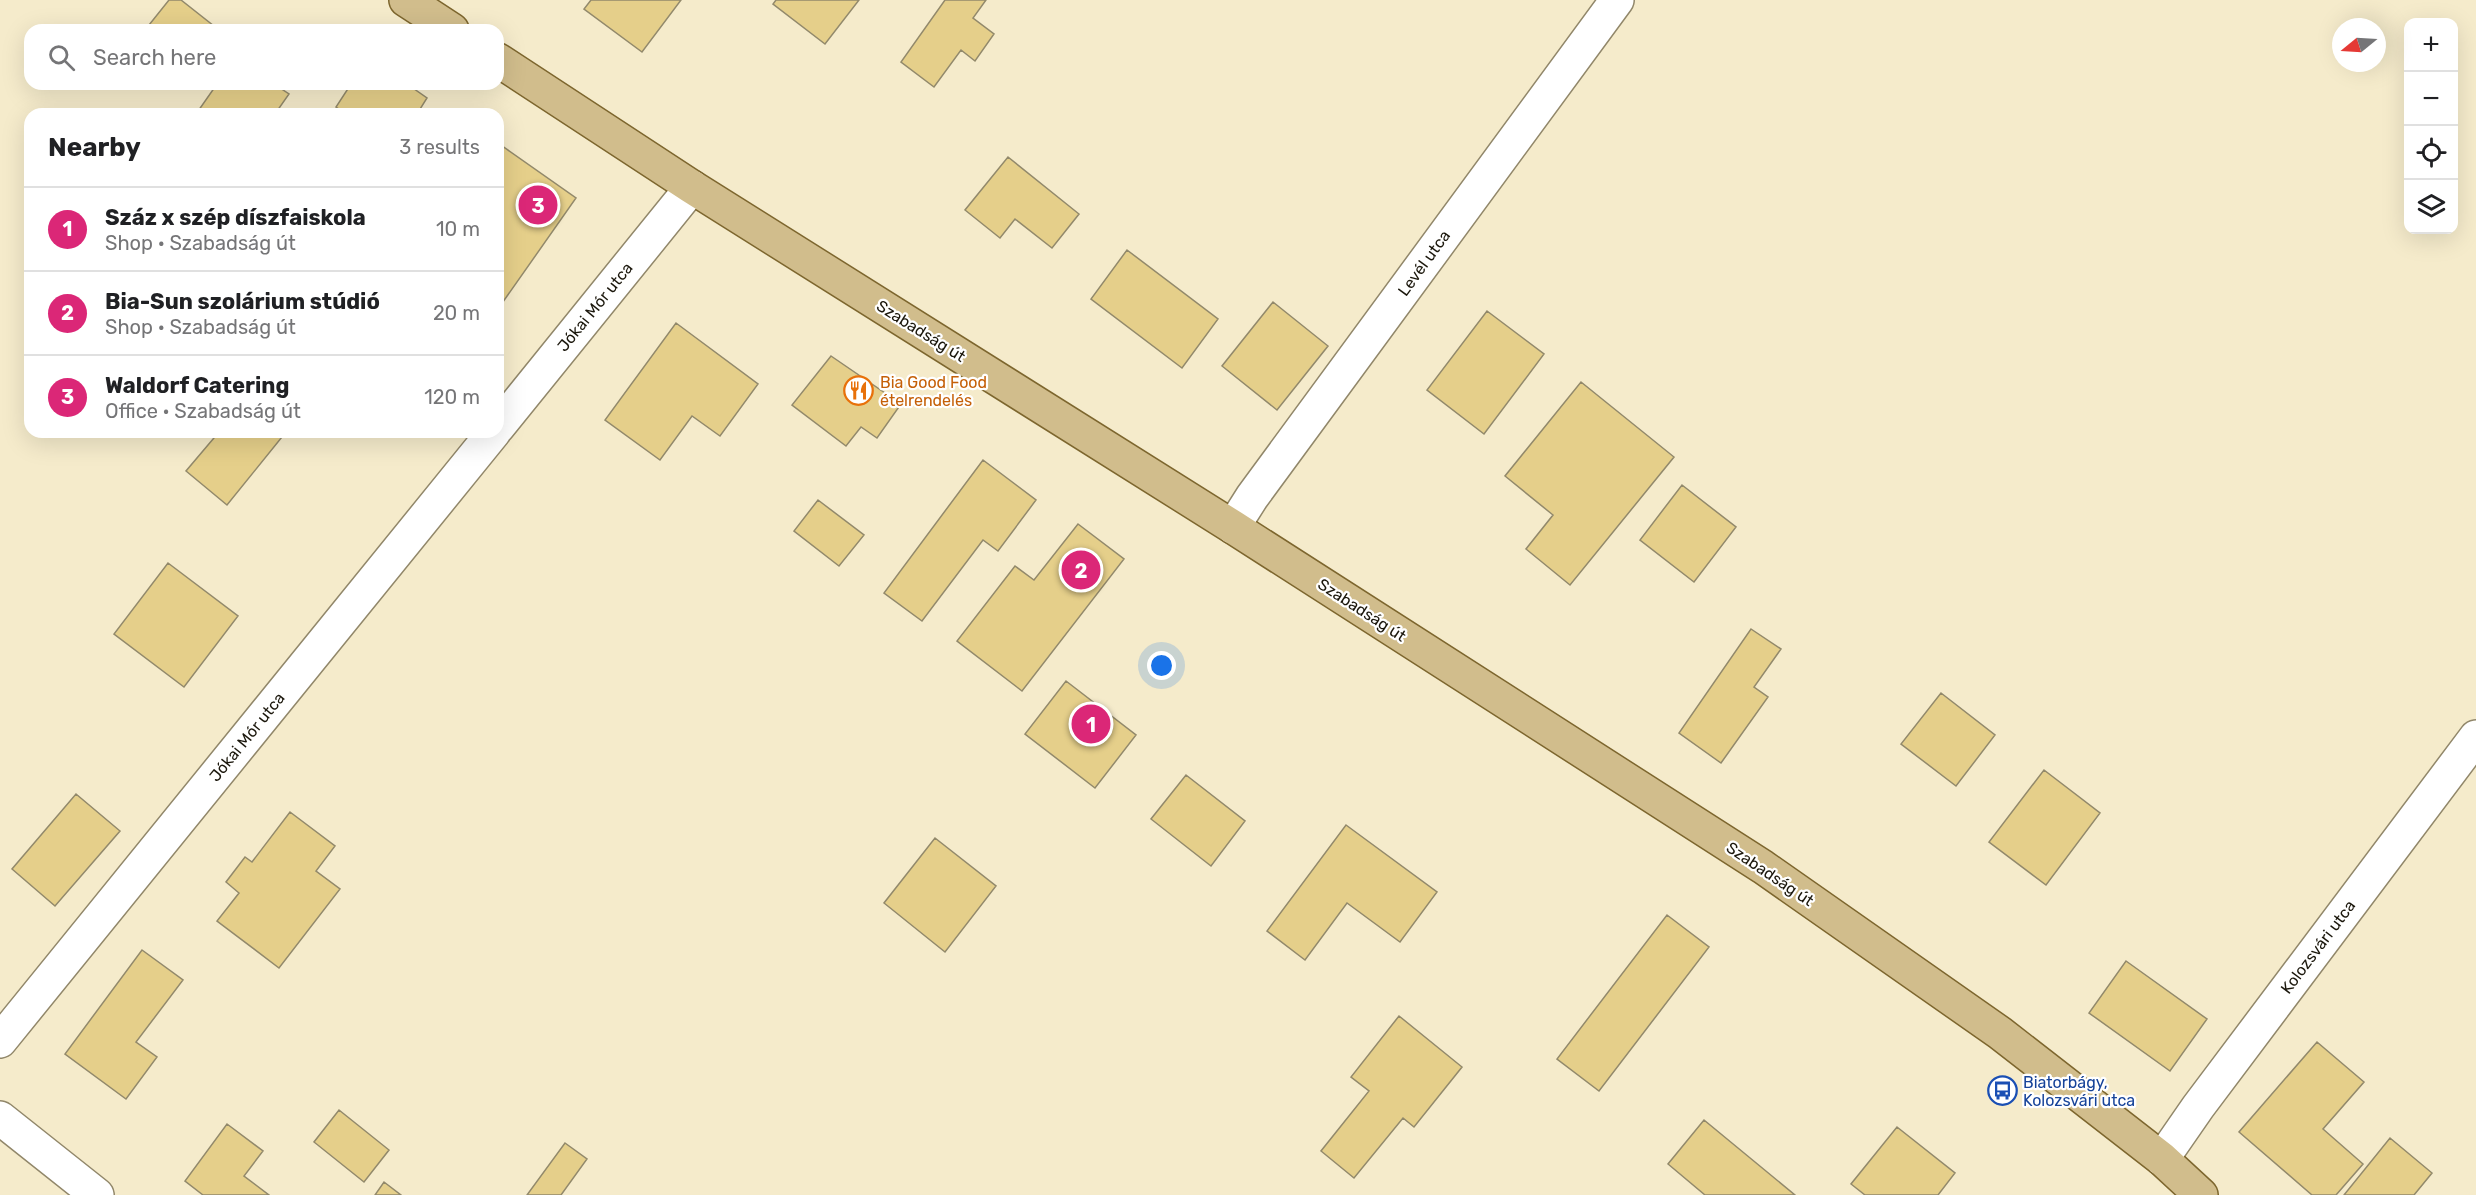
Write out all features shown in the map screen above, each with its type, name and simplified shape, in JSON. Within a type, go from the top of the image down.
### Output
[{"type":"main road","points":[[406,0],[443,24]]},
{"type":"main road","name":"Szabadság út","points":[[504,64],[692,187],[1233,527],[1763,867],[2000,1033],[2162,1159],[2201,1195]]},
{"type":"street","name":"Levél utca","points":[[1233,527],[1617,0]]},
{"type":"street","name":"Jókai Mór utca","points":[[504,420],[692,187]]},
{"type":"street","name":"Jókai Mór utca","points":[[0,1041],[489,438]]},
{"type":"street","name":"Kolozsvári utca","points":[[2162,1159],[2198,1107],[2476,737]]},
{"type":"street","points":[[0,1118],[97,1195]]},
{"type":"building","points":[[169,0],[181,0],[211,24],[150,24]]},
{"type":"building","points":[[591,0],[681,0],[642,52],[584,9]]},
{"type":"building","points":[[776,0],[859,0],[825,44],[773,4]]},
{"type":"building","points":[[945,0],[986,0],[973,18],[994,34],[975,61],[961,50],[934,87],[901,62]]},
{"type":"building","points":[[213,90],[283,90],[289,94],[279,108],[200,108]]},
{"type":"building","points":[[347,90],[416,90],[427,98],[421,108],[336,107]]},
{"type":"building","points":[[504,147],[576,198],[504,300]]},
{"type":"building","points":[[1008,157],[1079,214],[1052,248],[1015,219],[1000,238],[965,210]]},
{"type":"building","points":[[1127,250],[1218,319],[1182,368],[1091,299]]},
{"type":"building","points":[[1273,302],[1328,346],[1277,410],[1222,366]]},
{"type":"building","points":[[1487,311],[1544,354],[1484,434],[1427,390]]},
{"type":"building","points":[[676,323],[758,384],[720,436],[692,416],[660,460],[605,420]]},
{"type":"building","points":[[831,356],[901,404],[877,438],[861,427],[846,446],[792,405]]},
{"type":"building","points":[[1581,382],[1674,457],[1570,585],[1526,549],[1553,515],[1505,476]]},
{"type":"building","points":[[214,438],[281,438],[227,505],[186,471]]},
{"type":"building","points":[[983,460],[1036,500],[998,551],[983,540],[922,621],[884,593]]},
{"type":"building","points":[[1682,485],[1736,527],[1694,582],[1640,540]]},
{"type":"building","points":[[818,500],[864,535],[839,566],[794,531]]},
{"type":"building","points":[[1078,524],[1124,559],[1022,691],[957,641],[1015,566],[1034,580]]},
{"type":"building","points":[[168,563],[238,616],[184,687],[114,634]]},
{"type":"building","points":[[1751,629],[1781,649],[1754,687],[1768,697],[1721,763],[1679,733]]},
{"type":"building","points":[[1066,681],[1136,735],[1095,788],[1025,734]]},
{"type":"building","points":[[1941,693],[1995,735],[1956,786],[1901,744]]},
{"type":"building","points":[[2044,770],[2100,813],[2046,885],[1989,842]]},
{"type":"building","points":[[1186,775],[1245,821],[1211,866],[1151,819]]},
{"type":"building","points":[[76,794],[120,831],[55,906],[12,869]]},
{"type":"building","points":[[290,812],[335,846],[316,871],[340,889],[279,968],[217,921],[239,893],[226,882],[245,857],[252,862]]},
{"type":"building","points":[[1346,825],[1437,892],[1400,942],[1347,903],[1305,960],[1267,931]]},
{"type":"building","points":[[935,838],[996,886],[945,952],[884,903]]},
{"type":"building","points":[[1667,915],[1709,947],[1599,1091],[1557,1059]]},
{"type":"building","points":[[142,950],[183,980],[136,1042],[157,1057],[126,1099],[65,1054]]},
{"type":"building","points":[[2126,961],[2207,1019],[2170,1071],[2089,1013]]},
{"type":"building","points":[[1399,1016],[1462,1067],[1414,1127],[1403,1118],[1354,1178],[1321,1151],[1369,1091],[1351,1077]]},
{"type":"building","points":[[2317,1042],[2364,1082],[2323,1129],[2363,1164],[2336,1195],[2312,1195],[2239,1132]]},
{"type":"building","points":[[339,1110],[389,1150],[364,1182],[314,1142]]},
{"type":"building","points":[[1704,1120],[1795,1195],[1705,1195],[1668,1164]]},
{"type":"building","points":[[227,1124],[263,1151],[244,1176],[269,1195],[203,1195],[185,1181]]},
{"type":"building","points":[[1897,1127],[1955,1173],[1938,1195],[1865,1195],[1851,1184]]},
{"type":"building","points":[[2390,1138],[2432,1173],[2414,1195],[2344,1195]]},
{"type":"building","points":[[565,1143],[587,1159],[561,1195],[527,1195]]},
{"type":"building","points":[[384,1182],[401,1195],[375,1195]]},
{"type":"place","name":"Waldorf Catering","points":[[538,205]]},
{"type":"place","name":"Bia Good Food ételrendelés","points":[[859,391]]},
{"type":"place","name":"Bia-Sun szolárium stúdió","points":[[1081,570]]},
{"type":"place","name":"Száz x szép díszfaiskola","points":[[1091,724]]},
{"type":"place","name":"Biatorbágy, Kolozsvári utca","points":[[2002,1091]]}]
